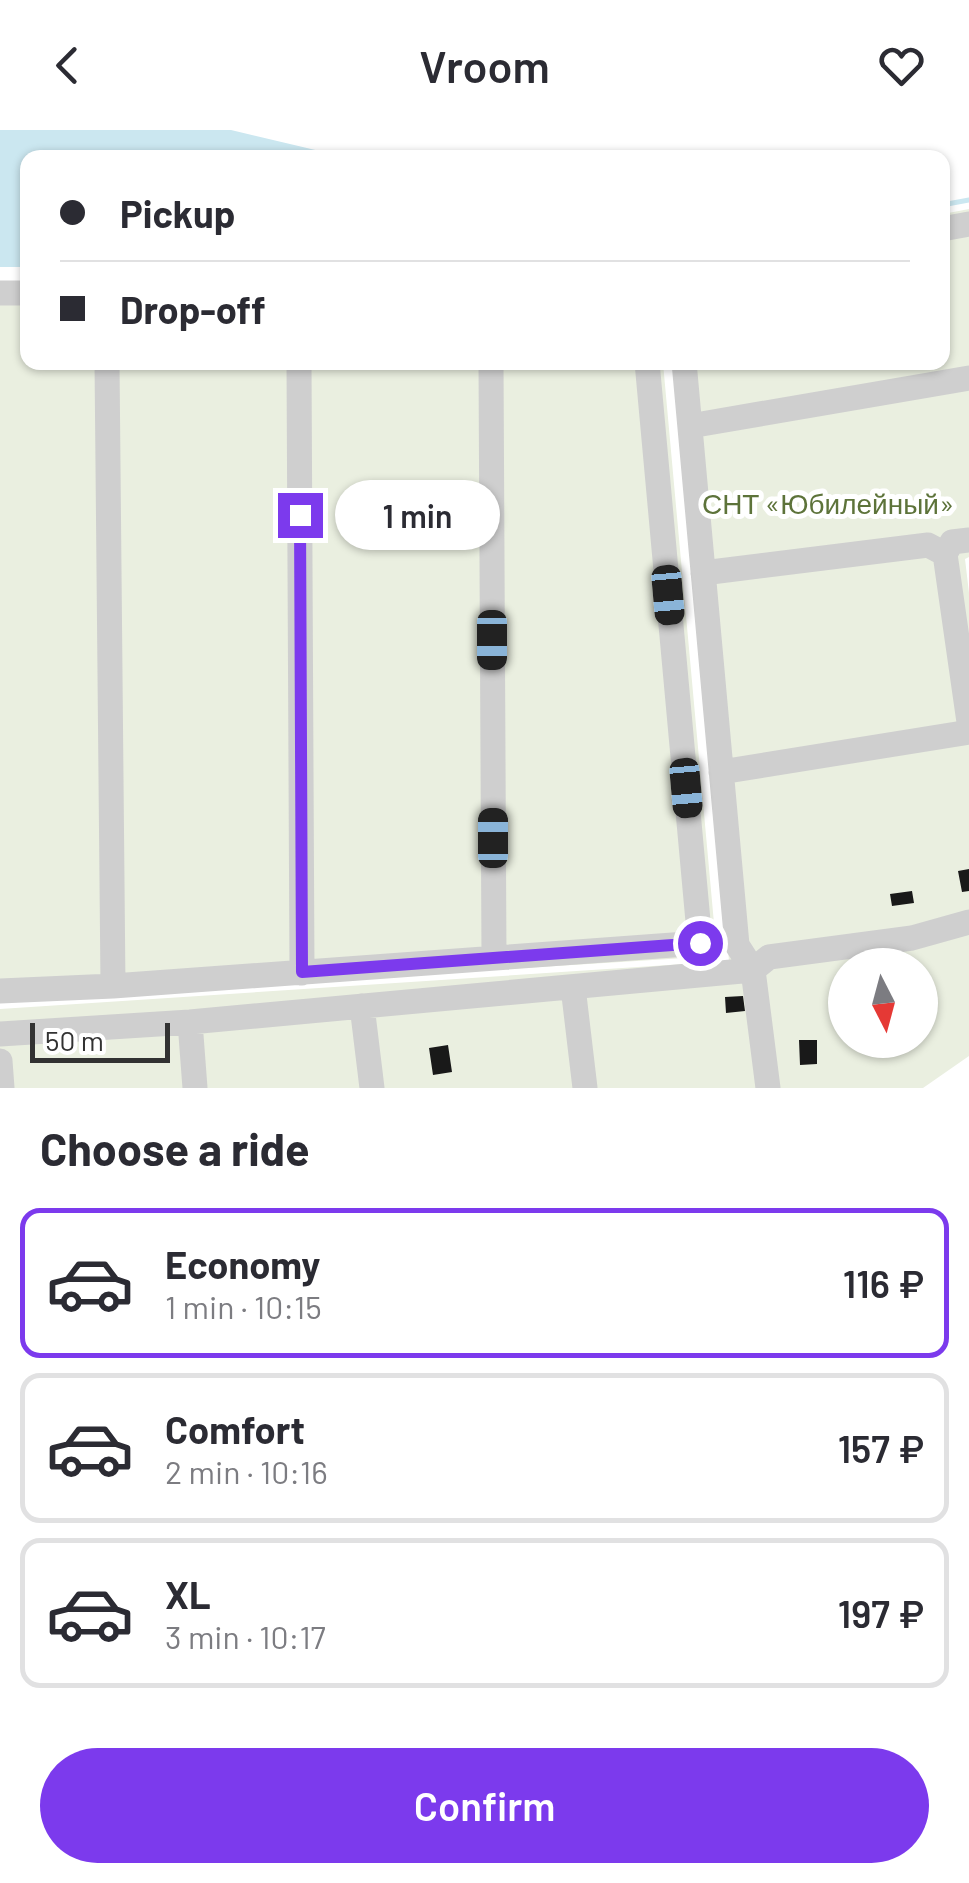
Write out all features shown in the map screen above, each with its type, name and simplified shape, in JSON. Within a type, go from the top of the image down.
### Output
[{"type":"lane","points":[[107,370],[113,986]]},
{"type":"lane","points":[[299,370],[302,972]]},
{"type":"lane","points":[[490,370],[494,957]]},
{"type":"lane","points":[[0,991],[700,943],[648,370]]},
{"type":"lane","points":[[685,370],[737,944],[753,970],[768,1088]]},
{"type":"lane","points":[[690,426],[969,378]]},
{"type":"lane","points":[[969,540],[952,542],[945,554],[969,722]]},
{"type":"lane","points":[[704,573],[928,545],[945,554]]},
{"type":"lane","points":[[722,772],[969,732]]},
{"type":"lane","points":[[0,1034],[190,1022],[753,970],[769,957],[912,938],[969,922]]},
{"type":"lane","points":[[573,987],[586,1088]]},
{"type":"lane","points":[[362,1006],[372,1088]]},
{"type":"lane","points":[[190,1022],[195,1088]]},
{"type":"lane","points":[[0,1061],[2,1088]]},
{"type":"green space","name":"СНТ «Юбилейный»","points":[[969,209],[969,557],[965,559],[969,593],[969,1056],[923,1088],[0,1088],[0,1009],[729,961],[674,370],[950,370],[950,213]]},
{"type":"green space","points":[[0,285],[20,285],[20,370],[664,370],[717,956],[0,1001]]},
{"type":"water","points":[[0,130],[231,130],[315,150],[20,150],[20,267],[0,267]]},
{"type":"building","points":[[969,869],[969,891],[962,892],[958,871]]},
{"type":"building","points":[[912,891],[914,903],[892,906],[890,894]]},
{"type":"building","points":[[743,996],[745,1011],[726,1013],[725,997]]},
{"type":"building","points":[[799,1040],[817,1040],[817,1064],[800,1065]]},
{"type":"building","points":[[448,1045],[452,1072],[433,1075],[429,1048]]},
{"type":"waterway","points":[[950,204],[969,200]]},
{"type":"route","points":[[300,515],[302,972],[700,943]]}]
